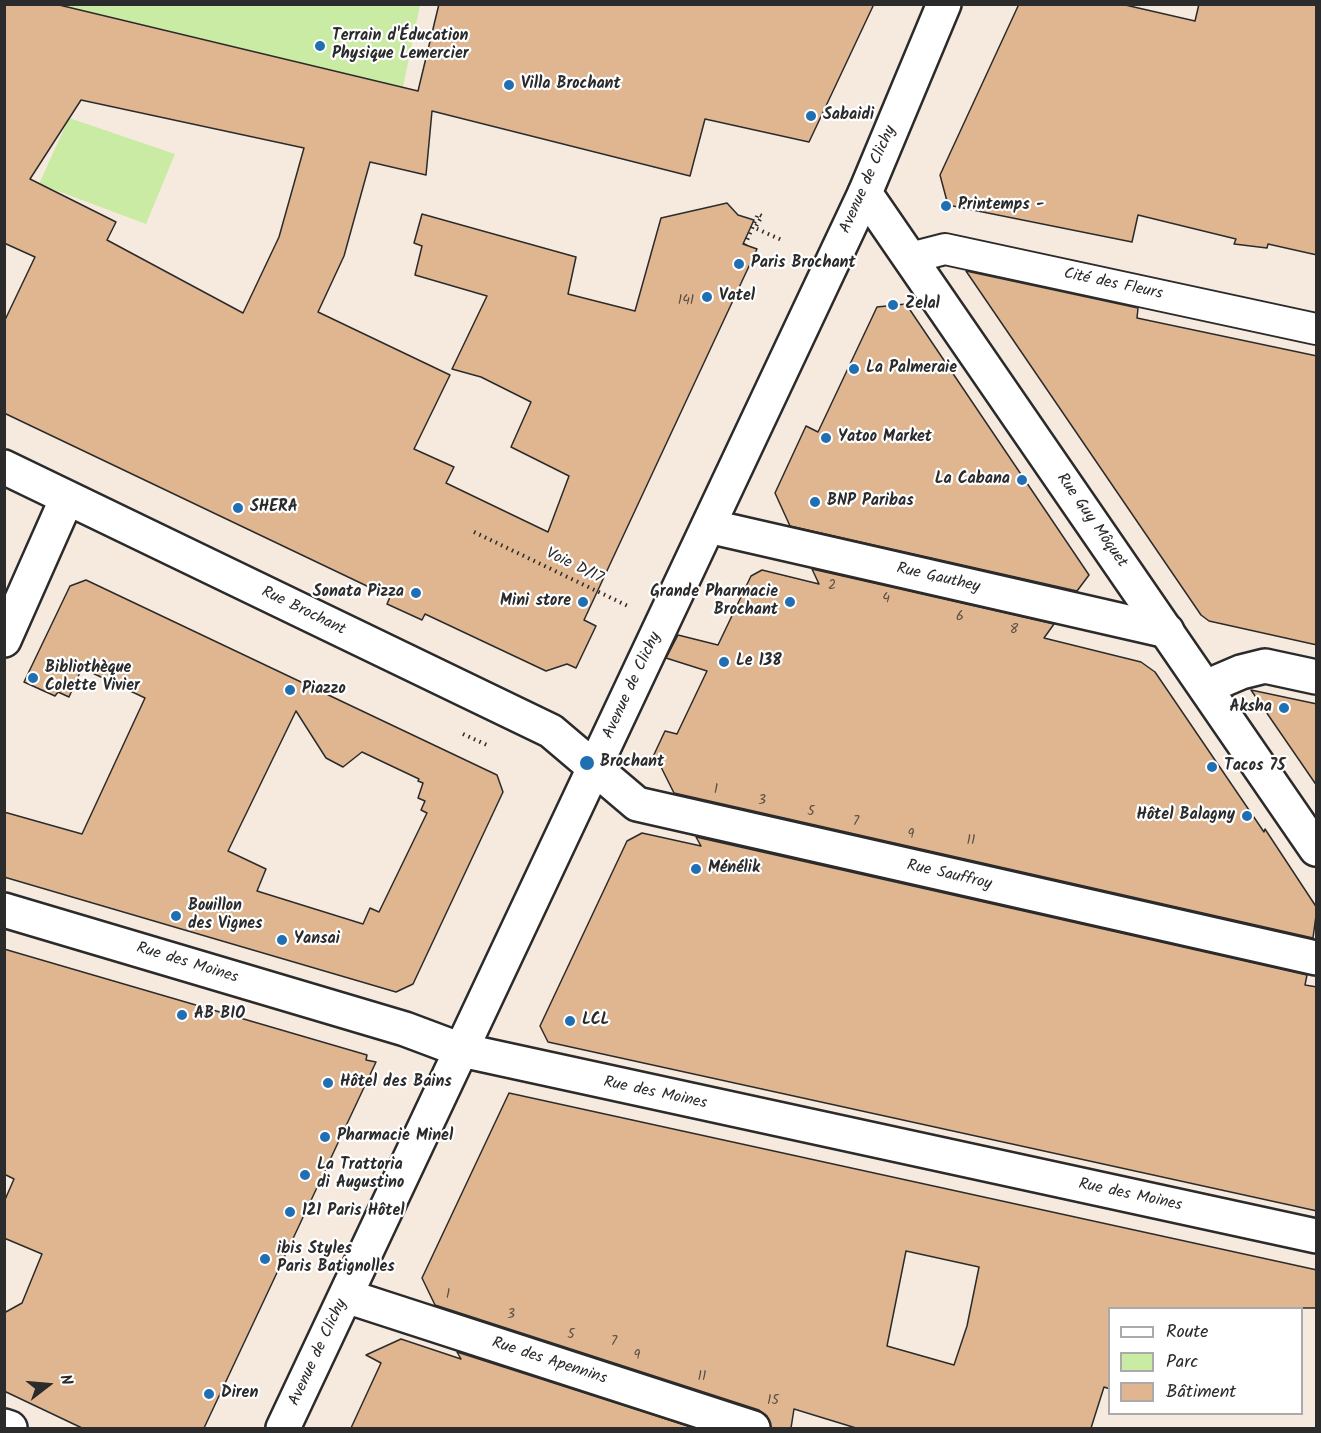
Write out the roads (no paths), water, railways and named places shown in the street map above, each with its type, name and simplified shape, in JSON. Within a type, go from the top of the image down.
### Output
[{"type":"street","name":"Avenue de Clichy","points":[[284,1428],[865,193],[944,4]]},
{"type":"street","name":"Rue Guy Môquet","points":[[865,193],[1317,849]]},
{"type":"street","name":"Cité des Fleurs","points":[[910,258],[945,249],[1317,329]]},
{"type":"street","name":"Rue Brochant","points":[[4,467],[551,731],[595,767]]},
{"type":"street","points":[[4,640],[67,498]]},
{"type":"street","name":"Rue Gauthey","points":[[708,526],[1167,631]]},
{"type":"street","points":[[1206,687],[1241,672],[1265,666],[1317,677]]},
{"type":"street","name":"Rue Sauffroy","points":[[595,767],[637,804],[1317,958]]},
{"type":"street","name":"Rue des Moines","points":[[4,910],[405,1029],[461,1050],[1317,1236]]},
{"type":"street","name":"Rue des Apennins","points":[[345,1296],[753,1428]]},
{"type":"street","points":[[4,1426],[10,1428]]},
{"type":"place","name":"Terrain d'Éducation Physique Lemercier","points":[[320,46]]},
{"type":"place","name":"Villa Brochant","points":[[509,85]]},
{"type":"place","name":"Sabaidi","points":[[811,116]]},
{"type":"place","name":"Printemps -","points":[[946,206]]},
{"type":"place","name":"Paris Brochant","points":[[739,264]]},
{"type":"place","name":"Vatel","points":[[707,297]]},
{"type":"place","name":"Zelal","points":[[893,305]]},
{"type":"place","name":"La Palmeraie","points":[[854,369]]},
{"type":"place","name":"Yatoo Market","points":[[826,438]]},
{"type":"place","name":"La Cabana","points":[[1022,480]]},
{"type":"place","name":"BNP Paribas","points":[[815,502]]},
{"type":"place","name":"SHERA","points":[[238,508]]},
{"type":"place","name":"Sonata Pizza","points":[[416,593]]},
{"type":"place","name":"Mini store","points":[[583,602]]},
{"type":"place","name":"Grande Pharmacie Brochant","points":[[790,602]]},
{"type":"place","name":"Le 138","points":[[724,662]]},
{"type":"place","name":"Bibliothèque Colette Vivier","points":[[33,678]]},
{"type":"place","name":"Piazzo","points":[[290,690]]},
{"type":"place","name":"Aksha","points":[[1284,708]]},
{"type":"place","name":"Brochant","points":[[587,763]]},
{"type":"place","name":"Tacos 75","points":[[1212,767]]},
{"type":"place","name":"Hôtel Balagny","points":[[1247,816]]},
{"type":"place","name":"Ménélik","points":[[696,869]]},
{"type":"place","name":"Bouillon des Vignes","points":[[176,916]]},
{"type":"place","name":"Yansai","points":[[282,940]]},
{"type":"place","name":"AB BIO","points":[[182,1015]]},
{"type":"place","name":"LCL","points":[[570,1021]]},
{"type":"place","name":"Hôtel des Bains","points":[[328,1083]]},
{"type":"place","name":"Pharmacie Minel","points":[[325,1137]]},
{"type":"place","name":"La Trattoria di Augustino","points":[[305,1175]]},
{"type":"place","name":"121 Paris Hôtel","points":[[290,1212]]},
{"type":"place","name":"ibis Styles Paris Batignolles","points":[[265,1259]]},
{"type":"place","name":"Diren","points":[[209,1394]]}]
